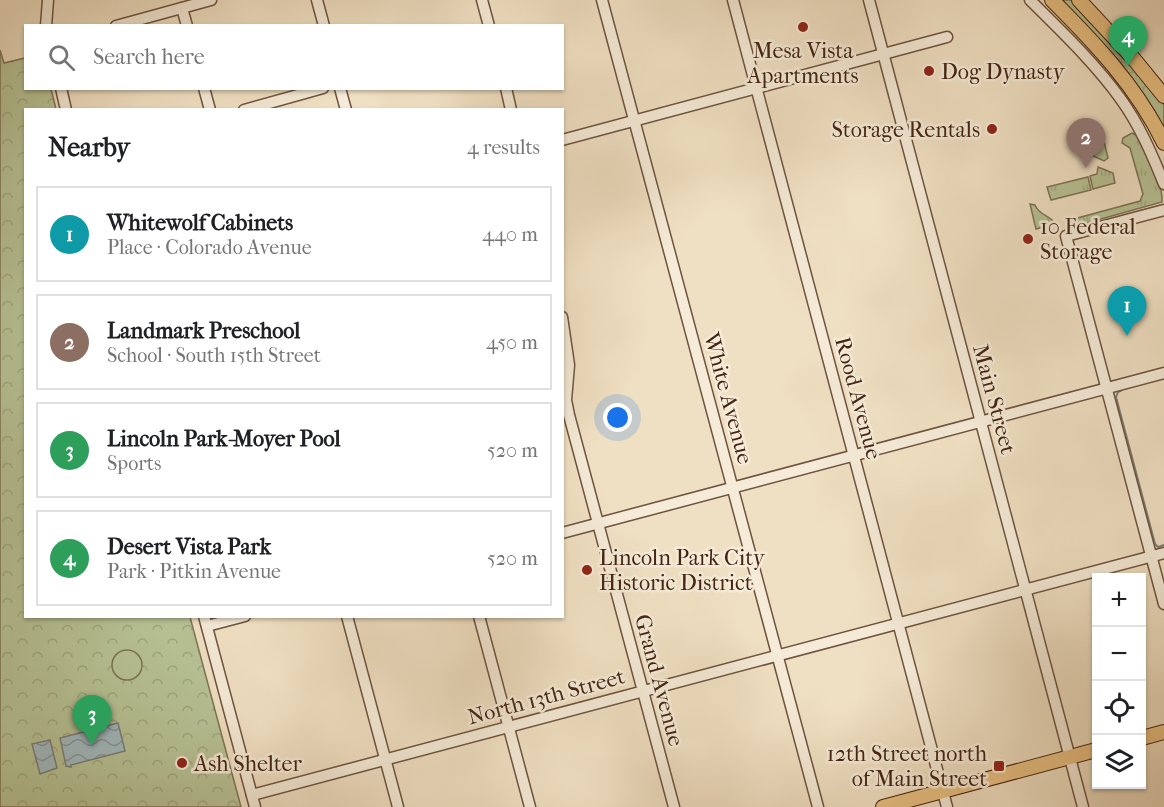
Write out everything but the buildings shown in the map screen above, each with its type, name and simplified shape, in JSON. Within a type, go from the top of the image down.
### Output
[{"type":"main road","points":[[1052,0],[1120,72],[1164,143]]},
{"type":"main road","points":[[1079,0],[1133,58],[1164,96]]},
{"type":"main road","points":[[1146,737],[1164,732]]},
{"type":"main road","points":[[883,807],[1092,751]]},
{"type":"street","points":[[46,24],[48,0]]},
{"type":"street","points":[[123,24],[211,0]]},
{"type":"street","points":[[317,0],[323,24]]},
{"type":"street","points":[[482,0],[488,24]]},
{"type":"street","name":"White Avenue","points":[[602,0],[818,807]]},
{"type":"street","name":"Rood Avenue","points":[[733,0],[947,807]]},
{"type":"street","name":"Main Street","points":[[869,0],[1083,807]]},
{"type":"street","points":[[1030,0],[1079,49],[1121,99],[1150,151],[1164,184]]},
{"type":"street","points":[[187,5],[187,24]]},
{"type":"street","points":[[564,139],[947,37]]},
{"type":"street","points":[[61,90],[66,108]]},
{"type":"street","points":[[205,90],[209,108]]},
{"type":"street","points":[[251,108],[316,90]]},
{"type":"street","points":[[341,90],[345,108]]},
{"type":"street","points":[[506,90],[511,108]]},
{"type":"street","points":[[1164,210],[1066,236],[1164,604]]},
{"type":"street","name":"Grand Avenue","points":[[564,331],[569,365],[565,390],[569,414],[674,807]]},
{"type":"street","points":[[564,532],[1164,373]]},
{"type":"street","name":"North 13th Street","points":[[252,795],[1164,553]]},
{"type":"street","points":[[229,618],[205,621],[255,807]]},
{"type":"street","points":[[348,618],[398,807]]},
{"type":"street","points":[[480,618],[530,807]]},
{"type":"green space","points":[[1062,0],[1072,0],[1109,39],[1164,105],[1164,130],[1147,100],[1121,63]]},
{"type":"green space","points":[[0,50],[4,63],[24,58],[24,90],[51,90],[56,108],[24,108],[24,618],[190,618],[241,807],[0,807]]},
{"type":"green space","points":[[1132,133],[1136,135],[1153,168],[1160,185],[1162,202],[1076,226],[1072,224],[1070,220],[1140,201],[1143,194],[1130,148],[1122,143],[1123,138]]},
{"type":"green space","points":[[1096,134],[1103,137],[1108,158],[1104,161],[1091,155],[1087,139]]},
{"type":"green space","points":[[1098,167],[1113,173],[1115,183],[1093,189],[1090,176],[1097,174]]},
{"type":"green space","points":[[1088,177],[1091,190],[1051,200],[1047,187]]},
{"type":"green space","points":[[1030,204],[1035,205],[1055,224],[1036,229]]},
{"type":"green space","points":[[127,650],[138,654],[142,665],[138,676],[127,680],[116,676],[112,665],[116,654]]},
{"type":"water","points":[[118,723],[125,751],[71,765],[71,767],[66,766],[60,738]]},
{"type":"water","points":[[50,740],[57,768],[40,774],[32,744]]},
{"type":"waterway","points":[[1122,390],[1116,397],[1155,544],[1158,547],[1164,545]]},
{"type":"place","name":"Mesa Vista Apartments","points":[[803,27]]},
{"type":"place","name":"Desert Vista Park","points":[[1128,66]]},
{"type":"place","name":"Dog Dynasty","points":[[929,71]]},
{"type":"place","name":"Storage Rentals","points":[[992,129]]},
{"type":"place","name":"Landmark Preschool","points":[[1086,168]]},
{"type":"place","name":"10 Federal Storage","points":[[1028,239]]},
{"type":"place","name":"Whitewolf Cabinets","points":[[1127,336]]},
{"type":"place","name":"Lincoln Park City Historic District","points":[[587,570]]},
{"type":"place","name":"Lincoln Park-Moyer Pool","points":[[92,745]]},
{"type":"place","name":"Ash Shelter","points":[[182,763]]},
{"type":"place","name":"12th Street north of Main Street","points":[[999,766]]}]
